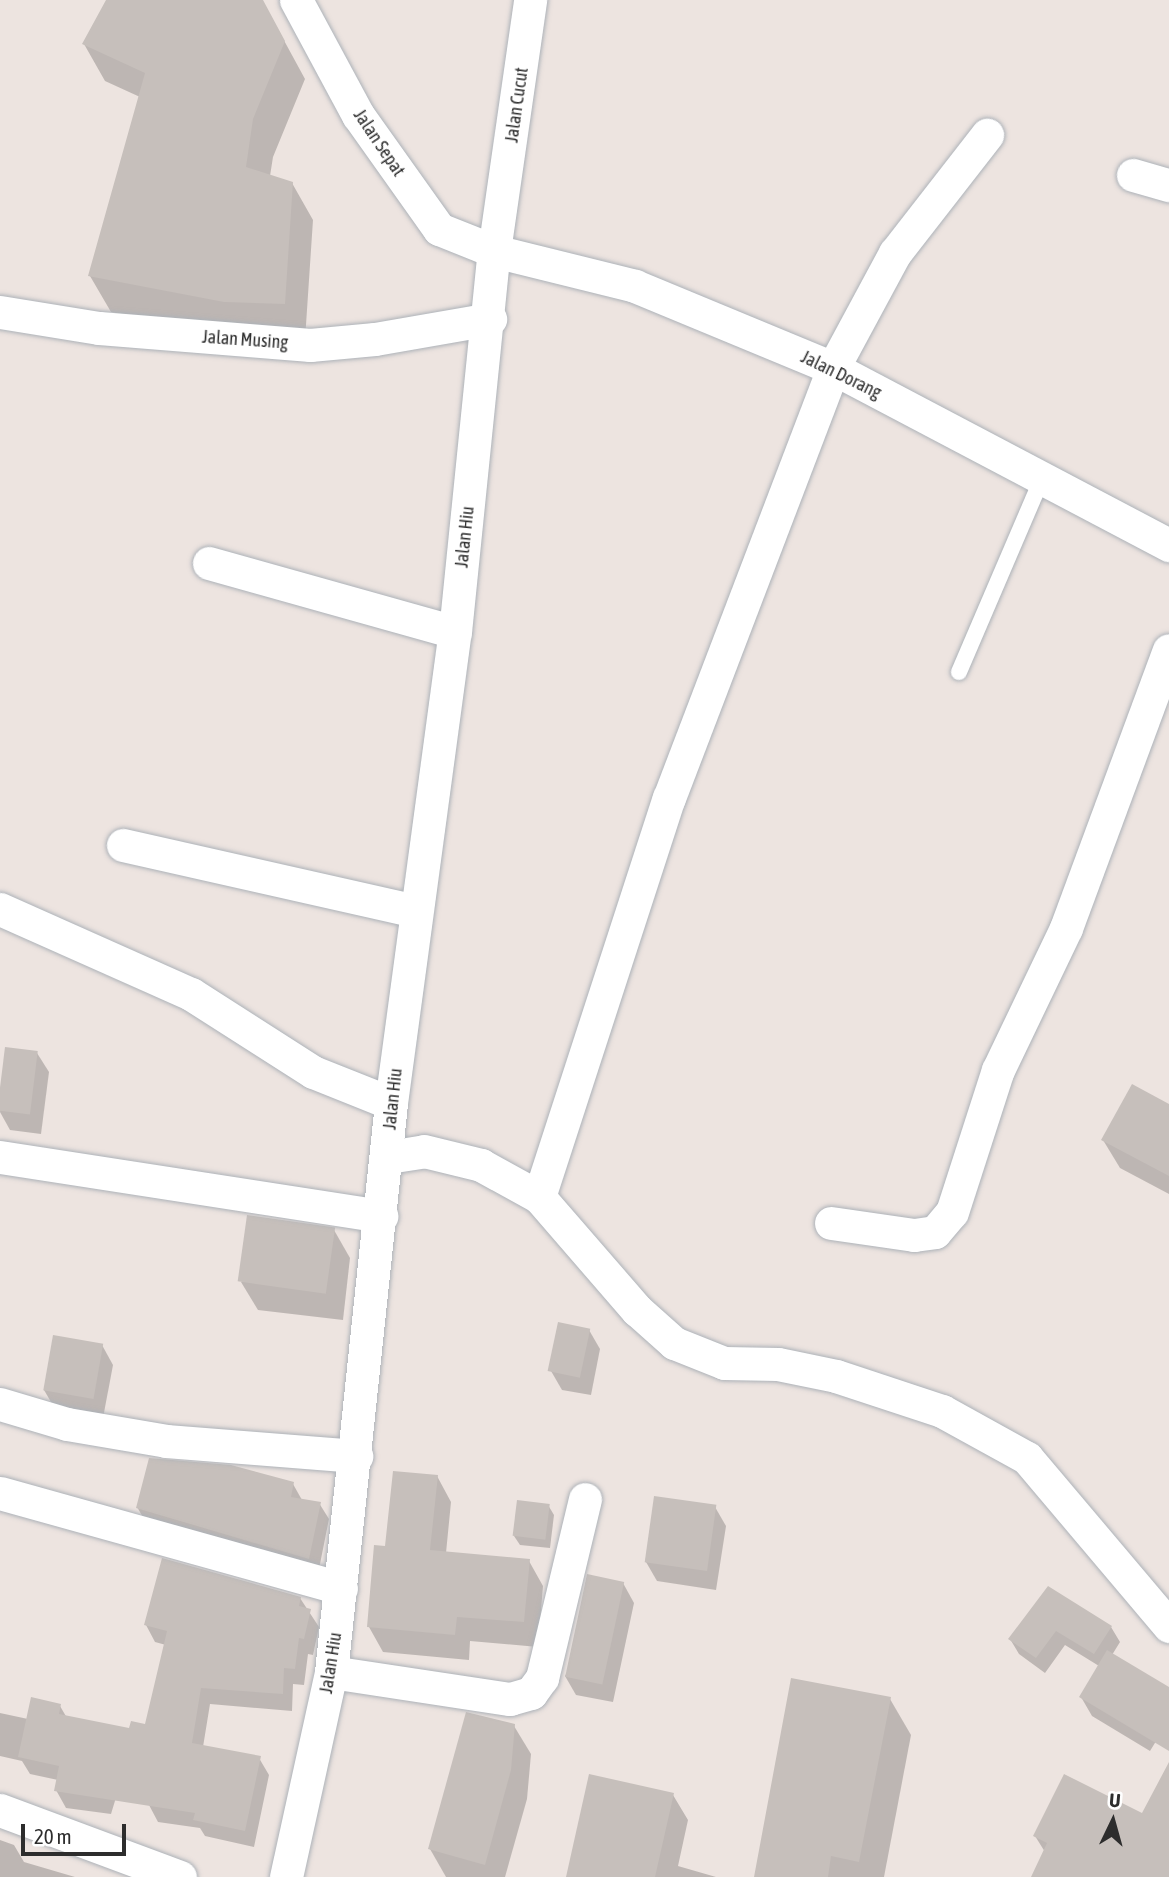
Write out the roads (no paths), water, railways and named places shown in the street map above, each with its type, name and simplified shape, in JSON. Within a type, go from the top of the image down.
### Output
[{"type":"street","name":"Jalan Sepat","points":[[296,0],[358,115],[439,229],[494,251]]},
{"type":"street","name":"Jalan Cucut","points":[[494,251],[503,210],[530,0]]},
{"type":"street","points":[[539,1198],[669,798],[833,368],[895,253],[987,135]]},
{"type":"street","points":[[1133,175],[1169,185]]},
{"type":"street","name":"Jalan Hiu","points":[[286,1877],[331,1672],[382,1216],[391,1103],[455,632],[490,319],[494,251]]},
{"type":"street","name":"Jalan Dorang","points":[[494,251],[635,286],[833,368],[1169,545]]},
{"type":"street","name":"Jalan Musing","points":[[0,312],[99,328],[310,345],[375,339],[490,319]]},
{"type":"street","points":[[209,563],[455,632]]},
{"type":"street","points":[[831,1223],[914,1235],[935,1232],[952,1212],[998,1070],[1066,928],[1169,650]]},
{"type":"street","points":[[123,845],[416,911]]},
{"type":"street","points":[[0,909],[61,932],[191,994],[313,1072],[391,1103]]},
{"type":"street","points":[[388,1157],[424,1151],[481,1165],[539,1198],[637,1310],[674,1343],[724,1363],[778,1364],[848,1380],[942,1411],[1027,1458],[1169,1626]]},
{"type":"street","points":[[0,1157],[382,1216]]},
{"type":"street","points":[[0,1404],[67,1424],[166,1441],[356,1456]]},
{"type":"street","points":[[0,1493],[341,1588]]},
{"type":"street","points":[[331,1672],[510,1699],[531,1693],[542,1678],[585,1499]]},
{"type":"street","points":[[0,1810],[180,1877]]},
{"type":"lane","points":[[959,672],[1042,478]]}]
